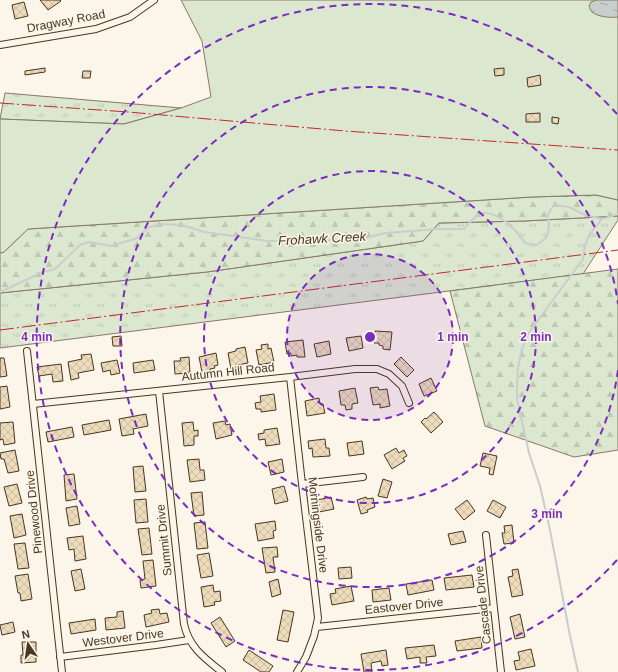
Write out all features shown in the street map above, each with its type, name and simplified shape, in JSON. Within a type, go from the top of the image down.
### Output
[{"type":"street","name":"Dragway Road","points":[[0,45],[96,29],[130,17],[154,0]]},
{"type":"street","name":"Pinewood Drive","points":[[27,350],[62,672]]},
{"type":"street","name":"Autumn Hill Road","points":[[33,404],[355,369],[377,369],[389,374],[402,386],[409,403]]},
{"type":"street","name":"Morningside Drive","points":[[290,377],[317,610],[317,627],[306,657],[297,672]]},
{"type":"street","name":"Summit Drive","points":[[159,391],[185,632],[195,648],[222,672]]},
{"type":"street","points":[[302,484],[363,477]]},
{"type":"street","name":"Cascade Drive","points":[[486,536],[501,672]]},
{"type":"street","name":"Eastover Drive","points":[[317,627],[494,608]]},
{"type":"street","name":"Westover Drive","points":[[60,656],[189,640]]},
{"type":"green space","points":[[181,0],[618,0],[618,200],[596,195],[532,197],[28,229],[4,252],[0,253],[0,119],[124,124],[181,108],[211,97],[202,41]]},
{"type":"green space","points":[[5,93],[181,108],[124,124],[0,119]]},
{"type":"green space","points":[[596,195],[618,200],[618,216],[524,221],[439,223],[423,241],[207,272],[0,293],[0,253],[4,252],[28,229],[532,197]]},
{"type":"green space","points":[[618,216],[618,220],[583,274],[0,348],[0,293],[207,272],[423,241],[439,223],[524,221]]},
{"type":"green space","points":[[618,269],[618,450],[574,457],[485,426],[450,291]]},
{"type":"water","points":[[597,0],[618,0],[618,17],[605,17],[592,12],[589,6],[591,2]]},
{"type":"building","points":[[40,0],[60,0],[61,1],[48,10]]},
{"type":"building","points":[[24,2],[28,16],[15,19],[12,5]]},
{"type":"building","points":[[45,68],[45,72],[25,75],[25,71]]},
{"type":"building","points":[[504,68],[504,75],[495,76],[494,69]]},
{"type":"building","points":[[83,71],[91,71],[90,78],[82,78]]},
{"type":"building","points":[[540,75],[541,85],[528,87],[527,78]]},
{"type":"building","points":[[540,113],[540,122],[526,122],[526,114]]},
{"type":"building","points":[[552,117],[559,118],[558,124],[552,123]]},
{"type":"building","points":[[375,331],[392,332],[390,350],[383,349],[383,346],[379,345],[379,343],[374,343]]},
{"type":"building","points":[[121,336],[122,346],[113,346],[112,337]]},
{"type":"building","points":[[361,336],[363,348],[349,351],[346,338]]},
{"type":"building","points":[[303,340],[305,357],[297,357],[297,355],[291,356],[291,353],[287,354],[285,342]]},
{"type":"building","points":[[329,341],[331,354],[317,357],[314,344]]},
{"type":"building","points":[[268,344],[268,349],[271,348],[274,362],[259,365],[256,350],[262,349],[261,345]]},
{"type":"building","points":[[245,347],[248,363],[238,365],[239,367],[231,369],[228,353]]},
{"type":"building","points":[[216,353],[218,365],[214,366],[215,368],[210,369],[210,371],[202,372],[199,357]]},
{"type":"building","points":[[91,354],[94,370],[78,373],[79,378],[71,380],[68,362],[82,359],[81,355]]},
{"type":"building","points":[[189,357],[190,373],[175,374],[174,361],[181,361],[180,358]]},
{"type":"building","points":[[401,357],[414,370],[407,377],[394,364]]},
{"type":"building","points":[[0,358],[4,358],[7,376],[0,377]]},
{"type":"building","points":[[117,360],[120,373],[111,375],[110,370],[103,372],[101,363]]},
{"type":"building","points":[[153,360],[155,370],[134,373],[133,363]]},
{"type":"building","points":[[61,364],[63,381],[53,382],[52,374],[39,376],[37,367]]},
{"type":"building","points":[[431,378],[437,391],[424,396],[419,384]]},
{"type":"building","points":[[7,386],[10,407],[0,409],[0,387]]},
{"type":"building","points":[[378,387],[379,390],[387,389],[390,406],[380,408],[380,404],[373,405],[370,388]]},
{"type":"building","points":[[355,388],[358,403],[352,404],[352,409],[346,410],[345,405],[341,405],[339,391]]},
{"type":"building","points":[[274,394],[276,410],[261,412],[261,409],[256,409],[255,403],[261,402],[260,396]]},
{"type":"building","points":[[319,398],[320,404],[323,404],[325,413],[307,416],[305,401]]},
{"type":"building","points":[[434,412],[443,422],[431,433],[421,422]]},
{"type":"building","points":[[146,414],[148,426],[133,429],[134,434],[122,436],[119,419]]},
{"type":"building","points":[[109,420],[111,430],[84,435],[82,425]]},
{"type":"building","points":[[225,421],[226,425],[230,424],[232,435],[216,439],[213,423]]},
{"type":"building","points":[[13,422],[15,443],[4,445],[3,439],[0,440],[0,423]]},
{"type":"building","points":[[193,422],[194,431],[198,430],[198,436],[194,436],[194,445],[184,446],[182,423]]},
{"type":"building","points":[[72,427],[74,437],[48,442],[46,432]]},
{"type":"building","points":[[277,428],[280,444],[266,446],[265,439],[259,440],[258,434],[264,433],[264,430]]},
{"type":"building","points":[[325,439],[326,448],[329,448],[330,456],[313,457],[312,448],[309,449],[308,441]]},
{"type":"building","points":[[362,441],[364,454],[349,456],[347,443]]},
{"type":"building","points":[[396,448],[399,453],[404,450],[407,456],[403,458],[405,461],[392,469],[384,455]]},
{"type":"building","points":[[15,450],[19,471],[8,473],[4,459],[1,459],[0,453]]},
{"type":"building","points":[[483,453],[497,456],[493,475],[489,474],[490,468],[480,466]]},
{"type":"building","points":[[199,459],[200,470],[204,470],[205,480],[190,482],[187,460]]},
{"type":"building","points":[[282,459],[284,472],[271,475],[268,462]]},
{"type":"building","points":[[143,466],[146,491],[135,492],[133,467]]},
{"type":"building","points":[[74,474],[77,499],[66,501],[64,475]]},
{"type":"building","points":[[383,479],[392,482],[387,498],[378,496]]},
{"type":"building","points":[[17,484],[22,503],[9,506],[4,487]]},
{"type":"building","points":[[284,486],[288,501],[275,504],[272,489]]},
{"type":"building","points":[[202,492],[204,515],[194,516],[191,493]]},
{"type":"building","points":[[331,497],[334,509],[319,512],[317,500]]},
{"type":"building","points":[[366,497],[367,499],[373,498],[375,507],[367,510],[368,512],[361,514],[357,500]]},
{"type":"building","points":[[146,499],[148,522],[136,523],[134,500]]},
{"type":"building","points":[[467,500],[475,511],[464,520],[455,509]]},
{"type":"building","points":[[493,500],[506,507],[500,518],[487,511]]},
{"type":"building","points":[[77,506],[80,524],[69,526],[66,508]]},
{"type":"building","points":[[22,514],[26,535],[14,538],[10,516]]},
{"type":"building","points":[[275,521],[276,530],[273,531],[274,538],[258,541],[255,524]]},
{"type":"building","points":[[205,522],[208,548],[197,549],[194,523]]},
{"type":"building","points":[[512,525],[514,543],[504,544],[502,533],[505,533],[504,526]]},
{"type":"building","points":[[149,528],[152,554],[142,555],[138,529]]},
{"type":"building","points":[[463,531],[466,542],[451,545],[448,534]]},
{"type":"building","points":[[83,536],[86,559],[75,561],[74,549],[69,550],[67,538]]},
{"type":"building","points":[[25,543],[29,568],[18,569],[14,544]]},
{"type":"building","points":[[277,547],[278,557],[273,557],[275,572],[266,573],[262,548]]},
{"type":"building","points":[[209,553],[213,576],[201,578],[197,555]]},
{"type":"building","points":[[153,560],[156,586],[141,588],[140,580],[145,579],[143,561]]},
{"type":"building","points":[[351,567],[352,578],[339,579],[338,568]]},
{"type":"building","points":[[81,569],[85,589],[75,591],[71,571]]},
{"type":"building","points":[[518,569],[523,595],[512,597],[508,577],[513,576],[512,570]]},
{"type":"building","points":[[28,574],[32,599],[21,601],[15,576]]},
{"type":"building","points":[[472,575],[474,587],[446,590],[444,578]]},
{"type":"building","points":[[278,579],[281,594],[272,597],[269,582]]},
{"type":"building","points":[[432,580],[434,590],[408,595],[406,584]]},
{"type":"building","points":[[213,585],[214,592],[220,591],[221,601],[214,602],[215,605],[204,607],[201,587]]},
{"type":"building","points":[[351,586],[354,601],[332,605],[330,594],[336,593],[335,589]]},
{"type":"building","points":[[389,588],[391,600],[373,602],[372,590]]},
{"type":"building","points":[[159,609],[160,614],[167,613],[169,622],[146,627],[144,615],[152,613],[151,610]]},
{"type":"building","points":[[283,610],[294,612],[288,642],[277,640]]},
{"type":"building","points":[[123,611],[125,628],[106,630],[105,618],[117,617],[117,612]]},
{"type":"building","points":[[520,614],[525,637],[515,639],[510,617]]},
{"type":"building","points":[[220,617],[235,641],[226,647],[211,623]]},
{"type":"building","points":[[95,619],[96,630],[71,634],[69,623]]},
{"type":"building","points":[[13,622],[15,632],[2,635],[0,625]]},
{"type":"building","points":[[481,637],[482,648],[457,651],[455,641]]},
{"type":"building","points":[[22,642],[36,642],[36,662],[21,663],[21,655],[23,655]]},
{"type":"building","points":[[434,645],[436,656],[426,657],[427,663],[420,663],[420,657],[407,659],[405,648]]},
{"type":"building","points":[[531,649],[535,666],[516,670],[514,661],[520,660],[518,652]]},
{"type":"building","points":[[249,650],[273,666],[269,672],[261,672],[243,660]]},
{"type":"building","points":[[386,650],[388,665],[382,666],[381,661],[371,663],[372,672],[364,672],[361,654]]},
{"type":"waterway","name":"Frohawk Creek","points":[[0,292],[43,272],[55,269],[80,245],[89,242],[112,246],[137,238],[149,227],[162,224],[182,225],[204,232],[268,241],[355,240],[386,233],[437,229],[464,229],[475,217],[483,213],[502,219],[513,228],[525,243],[537,245],[547,237],[549,227],[548,214],[554,205],[569,207],[585,215],[602,219],[618,214]]},
{"type":"waterway","points":[[578,672],[550,530],[540,486],[529,453],[517,399],[517,386],[518,368],[522,349],[528,334],[583,259],[585,246],[589,235],[602,219]]},
{"type":"power","points":[[0,103],[128,112],[345,131],[618,150]]},
{"type":"power","points":[[0,330],[618,250]]}]
